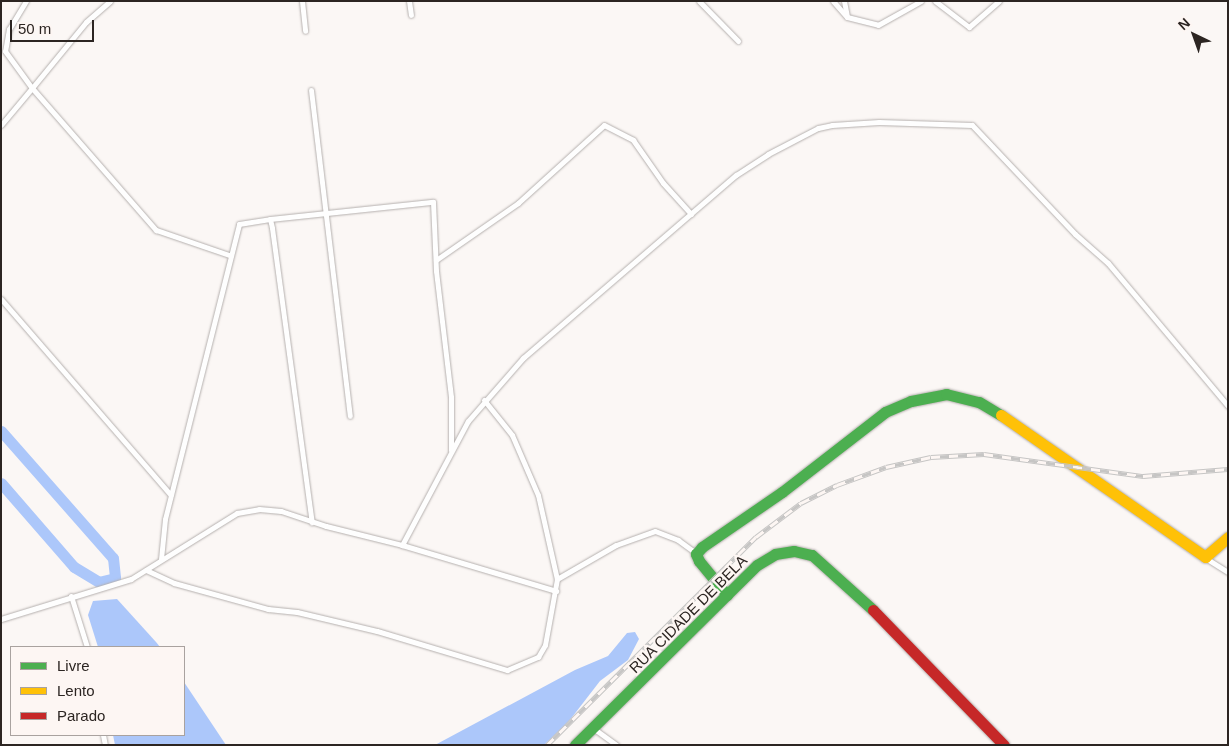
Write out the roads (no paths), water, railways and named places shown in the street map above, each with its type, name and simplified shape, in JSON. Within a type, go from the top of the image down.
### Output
[{"type":"street","points":[[727,595],[699,561],[696,554],[886,412],[911,401],[946,394],[979,402],[999,413],[1205,558],[1228,538]]},
{"type":"street","name":"RUA CIDADE DE BELA","points":[[575,745],[757,565],[775,554],[794,551],[812,555],[898,633],[1004,745]]},
{"type":"lane","points":[[26,1],[9,29],[5,51],[32,88],[156,230],[229,254]]},
{"type":"lane","points":[[1,125],[86,22],[110,1]]},
{"type":"lane","points":[[302,1],[305,31]]},
{"type":"lane","points":[[409,1],[411,15]]},
{"type":"lane","points":[[699,1],[738,42]]},
{"type":"lane","points":[[833,1],[847,17],[878,25],[921,1]]},
{"type":"lane","points":[[844,1],[847,17]]},
{"type":"lane","points":[[935,1],[969,26],[999,1]]},
{"type":"lane","points":[[311,90],[324,213],[350,416]]},
{"type":"lane","points":[[402,545],[468,420],[484,400],[562,322],[751,165],[818,128],[879,122],[972,125],[1075,234],[1108,263],[1228,406]]},
{"type":"lane","points":[[436,260],[518,203],[604,126],[633,140],[663,183],[691,214]]},
{"type":"lane","points":[[161,559],[170,495],[216,324],[229,254],[239,224],[432,202],[436,260],[451,397],[450,454]]},
{"type":"lane","points":[[270,219],[312,522]]},
{"type":"lane","points":[[1,299],[170,495]]},
{"type":"lane","points":[[146,570],[174,583],[268,609],[297,612],[377,631],[507,670],[538,657],[546,645],[557,579],[538,495],[512,435],[484,400]]},
{"type":"lane","points":[[1,619],[131,579],[237,513],[259,509],[281,510],[312,522],[402,545],[556,591]]},
{"type":"lane","points":[[557,579],[616,545],[655,531],[665,532],[696,554]]},
{"type":"lane","points":[[1205,558],[1228,572]]},
{"type":"lane","points":[[71,596],[86,646]]},
{"type":"lane","points":[[593,728],[616,745]]},
{"type":"water","points":[[117,599],[159,646],[98,646],[88,615],[93,601]]},
{"type":"water","points":[[635,632],[639,639],[628,660],[600,681],[566,725],[544,745],[435,745],[575,670],[608,656],[627,633]]},
{"type":"water","points":[[185,684],[226,745],[115,745],[113,736],[185,736]]},
{"type":"waterway","points":[[1,431],[113,558],[115,578],[99,582],[74,567],[1,483]]},
{"type":"railway","points":[[547,745],[756,537],[801,503],[837,485],[886,467],[931,457],[984,454],[1143,476],[1228,469]]}]
